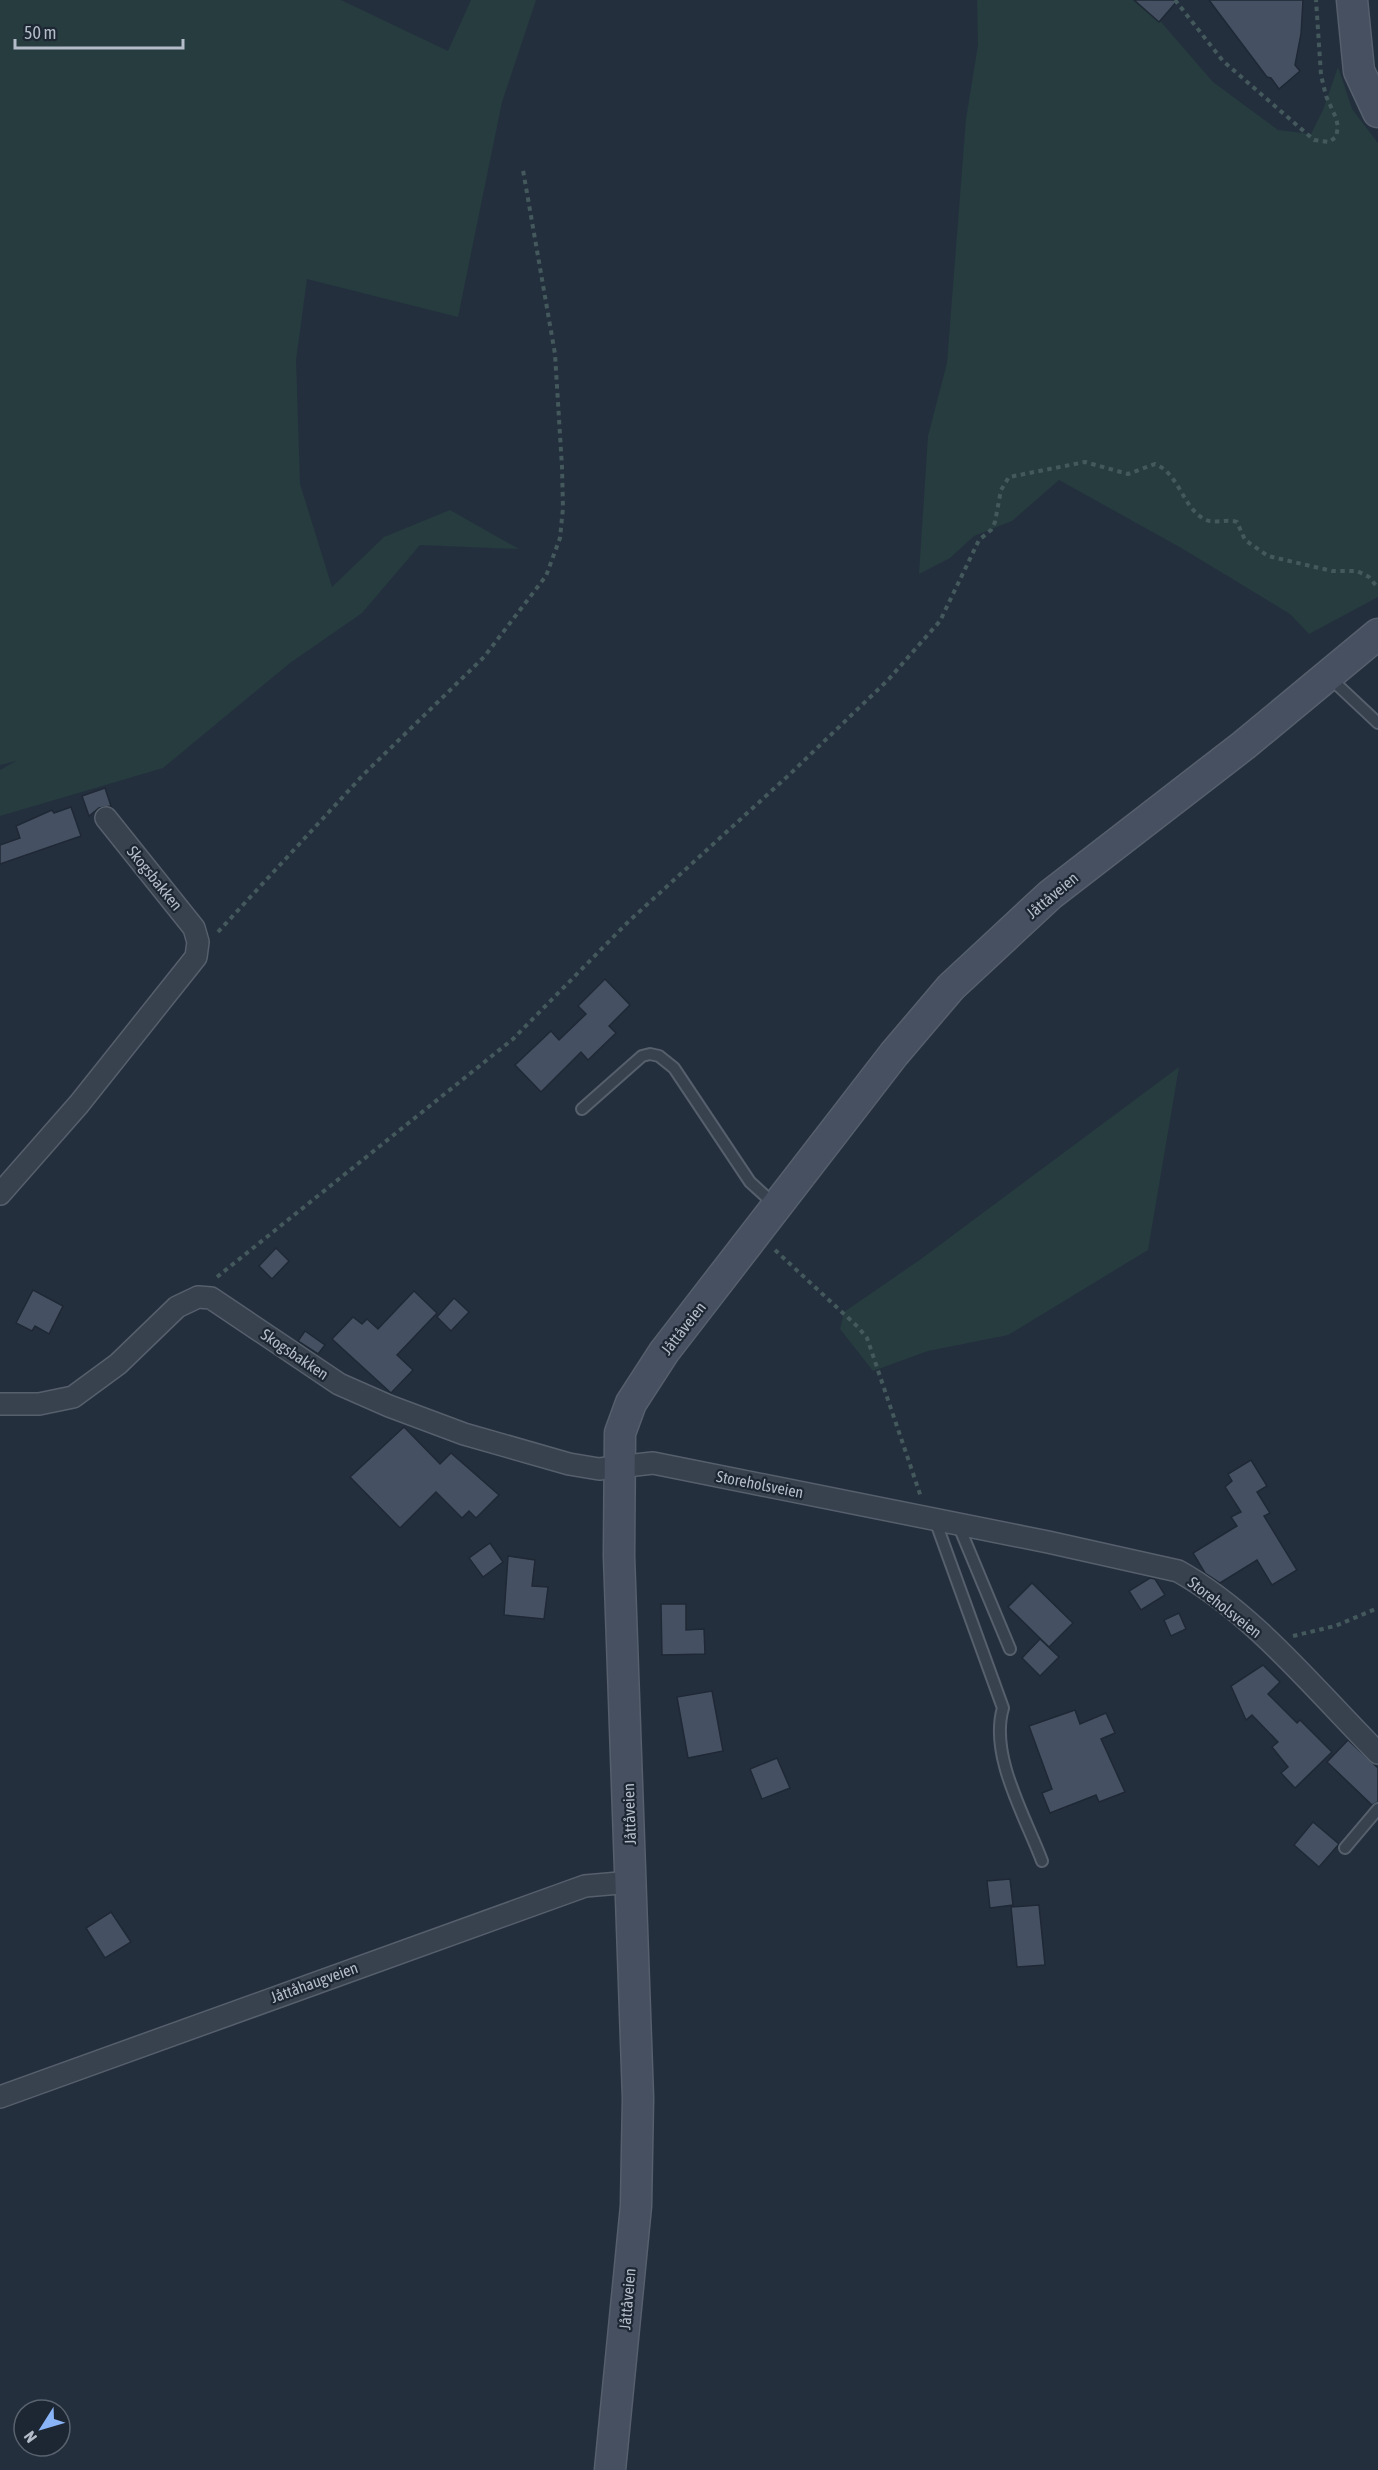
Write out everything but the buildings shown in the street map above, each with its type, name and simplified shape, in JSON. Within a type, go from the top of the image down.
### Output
[{"type":"main road","points":[[1352,0],[1359,71],[1378,112]]},
{"type":"main road","name":"Jåttåveien","points":[[610,2470],[636,2206],[638,2098],[619,1556],[620,1433],[631,1403],[664,1352],[894,1054],[951,987],[1050,895],[1244,745],[1378,634]]},
{"type":"street","name":"Skogsbakken","points":[[106,818],[194,927],[198,942],[196,957]]},
{"type":"street","points":[[0,1194],[79,1104],[196,957]]},
{"type":"street","name":"Skogsbakken","points":[[198,1297],[217,1301],[339,1384],[372,1399],[464,1434],[569,1464],[599,1469],[620,1467]]},
{"type":"street","points":[[0,1404],[39,1404],[73,1397],[118,1364],[177,1307],[198,1297]]},
{"type":"street","name":"Storeholsveien","points":[[620,1467],[653,1463],[1178,1571],[1196,1581],[1271,1643],[1378,1753]]},
{"type":"street","name":"Jåttåhaugveien","points":[[0,2097],[189,2026],[585,1886],[631,1882]]},
{"type":"lane","points":[[1328,675],[1378,723]]},
{"type":"lane","points":[[582,1108],[642,1056],[650,1054],[659,1056],[682,1079],[750,1182],[777,1207]]},
{"type":"lane","points":[[931,1519],[1003,1708],[1000,1718],[1000,1750],[1042,1861]]},
{"type":"lane","points":[[958,1524],[1010,1649]]},
{"type":"lane","points":[[1345,1848],[1378,1809]]},
{"type":"path","points":[[1175,0],[1222,61],[1314,140],[1322,143],[1336,137],[1338,127],[1321,75],[1316,0]]},
{"type":"path","points":[[196,957],[364,774],[484,657],[552,565],[560,538],[563,508],[556,366],[523,170]]},
{"type":"path","points":[[198,1297],[205,1287],[513,1039],[628,921],[888,680],[940,621],[979,540],[992,530],[1001,490],[1009,477],[1085,462],[1132,474],[1155,464],[1166,470],[1202,518],[1217,522],[1237,522],[1245,540],[1257,550],[1291,563],[1332,571],[1357,571],[1369,577],[1378,588]]},
{"type":"path","points":[[756,1234],[858,1327],[867,1338],[931,1519]]},
{"type":"path","points":[[1271,1643],[1335,1626],[1378,1608]]},
{"type":"green space","points":[[0,0],[341,0],[448,51],[471,0],[536,0],[502,102],[458,317],[307,279],[296,360],[300,484],[332,587],[384,537],[450,510],[519,549],[420,545],[362,613],[290,663],[163,768],[0,816],[0,770],[16,761],[0,765]]},
{"type":"green space","points":[[977,0],[1142,0],[1213,82],[1278,130],[1311,134],[1323,110],[1338,67],[1352,109],[1378,143],[1378,597],[1309,634],[1290,614],[1183,549],[1059,480],[1012,521],[974,536],[950,558],[919,574],[928,436],[947,363],[966,119],[978,45]]},
{"type":"green space","points":[[1179,1067],[1148,1250],[1008,1335],[928,1351],[873,1371],[840,1329],[844,1312],[921,1259]]}]
